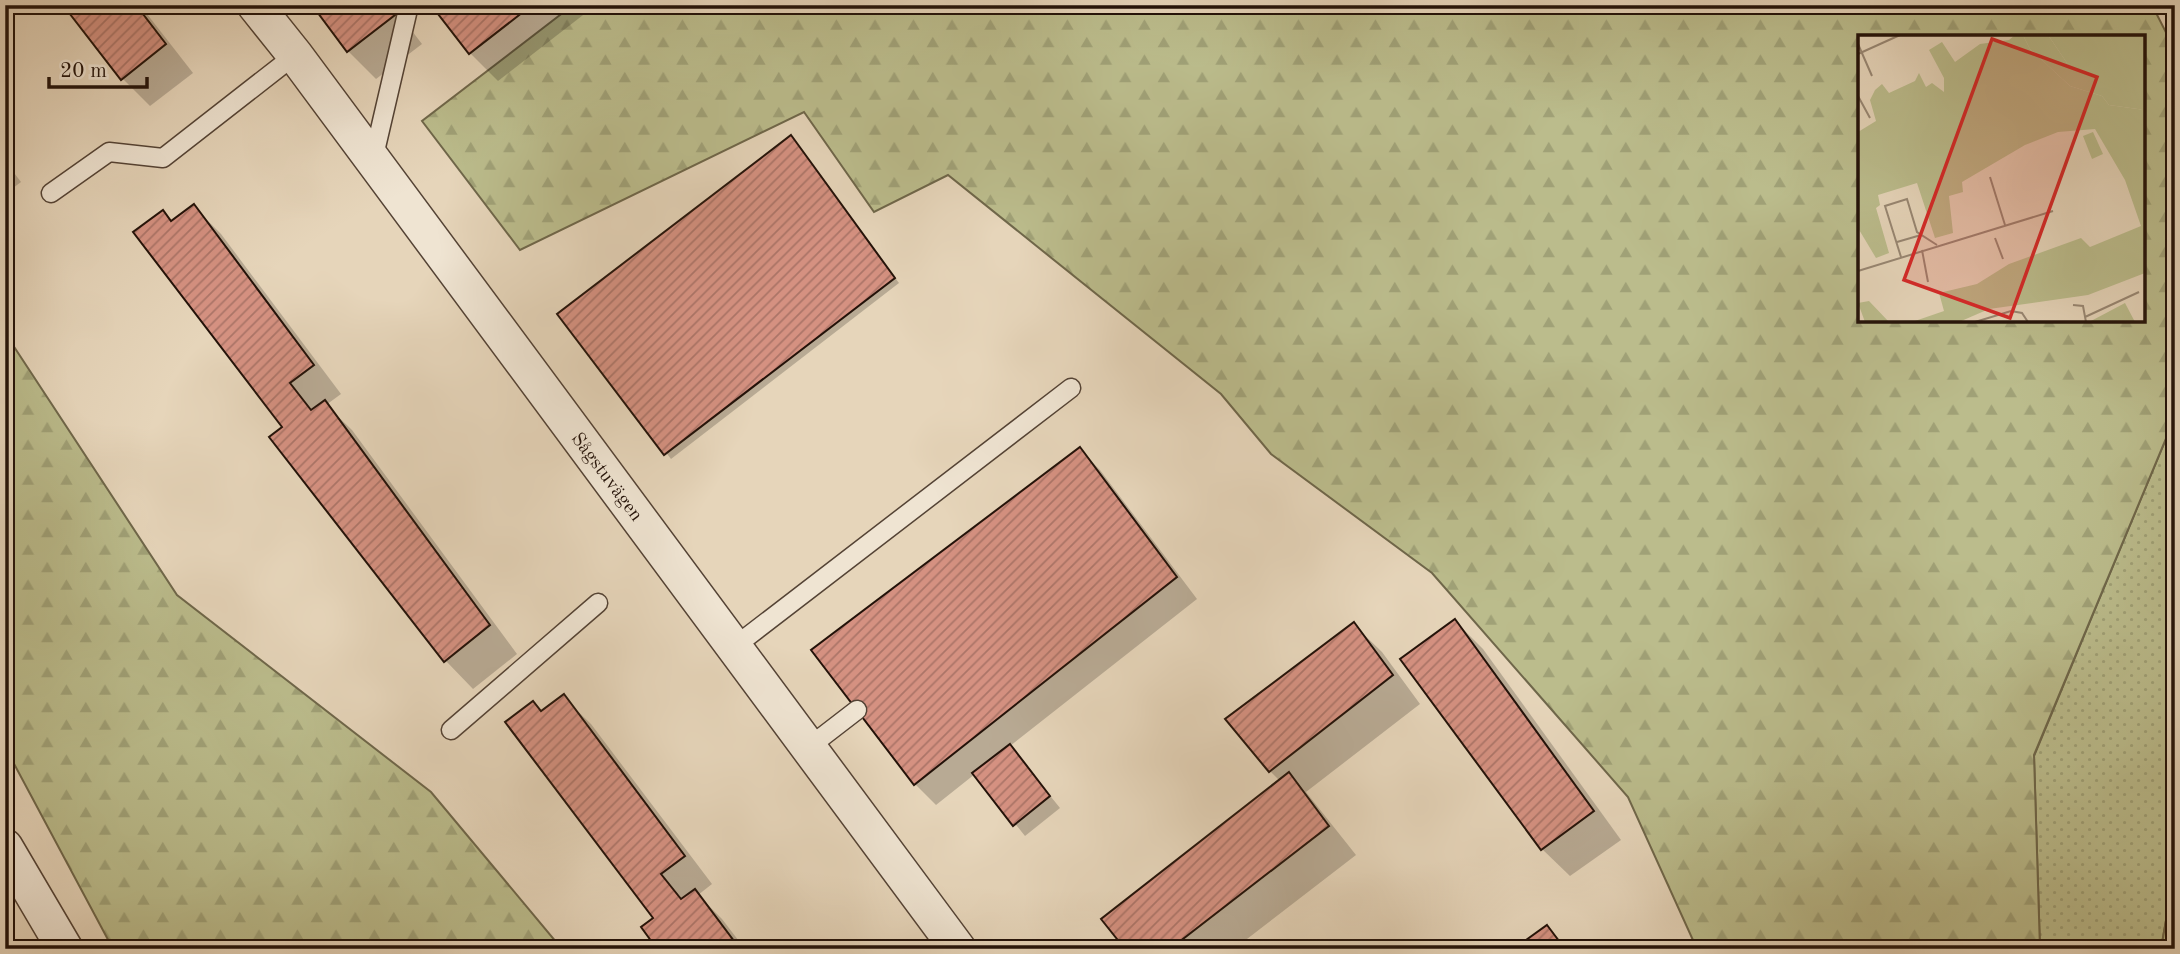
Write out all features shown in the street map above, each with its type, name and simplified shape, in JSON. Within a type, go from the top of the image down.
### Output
[{"type":"street","name":"Sågstuvägen","points":[[255,5],[295,55],[958,949]]},
{"type":"street","points":[[5,847],[65,949]]},
{"type":"lane","points":[[373,160],[409,5]]},
{"type":"lane","points":[[51,193],[109,152],[163,158],[295,55]]},
{"type":"lane","points":[[734,647],[1071,388]]},
{"type":"lane","points":[[451,730],[598,603]]},
{"type":"lane","points":[[808,747],[857,710]]},
{"type":"green space","points":[[573,5],[2152,5],[2175,50],[2175,417],[2034,755],[2040,949],[1697,949],[1628,797],[1432,573],[1271,454],[1221,394],[948,175],[874,212],[804,112],[520,250],[422,121]]},
{"type":"green space","points":[[5,333],[177,595],[431,792],[562,949],[113,949],[12,760],[5,753]]},
{"type":"green space","points":[[2175,417],[2175,869],[2161,949],[2040,949],[2034,756]]},
{"type":"green space","points":[[2175,869],[2175,949],[2161,949]]},
{"type":"building","points":[[63,5],[136,5],[166,44],[121,80]]},
{"type":"building","points":[[312,5],[388,5],[395,15],[347,52]]},
{"type":"building","points":[[440,5],[532,5],[469,54],[435,10]]},
{"type":"building","points":[[791,135],[895,278],[664,455],[557,314]]},
{"type":"building","points":[[194,204],[314,365],[290,383],[311,410],[325,400],[490,625],[444,662],[269,437],[282,427],[133,232],[163,210],[171,221]]},
{"type":"building","points":[[1080,447],[1177,577],[914,785],[811,650]]},
{"type":"building","points":[[1455,619],[1594,811],[1541,850],[1400,659]]},
{"type":"building","points":[[1354,622],[1393,675],[1269,772],[1225,719]]},
{"type":"building","points":[[564,694],[685,856],[661,874],[681,899],[695,889],[740,949],[657,949],[641,927],[653,918],[505,722],[533,701],[541,711]]},
{"type":"building","points":[[1010,744],[1050,796],[1013,826],[972,773]]},
{"type":"building","points":[[1289,772],[1329,826],[1170,949],[1125,949],[1101,919]]},
{"type":"building","points":[[1547,925],[1565,949],[1515,949],[1526,940]]}]
